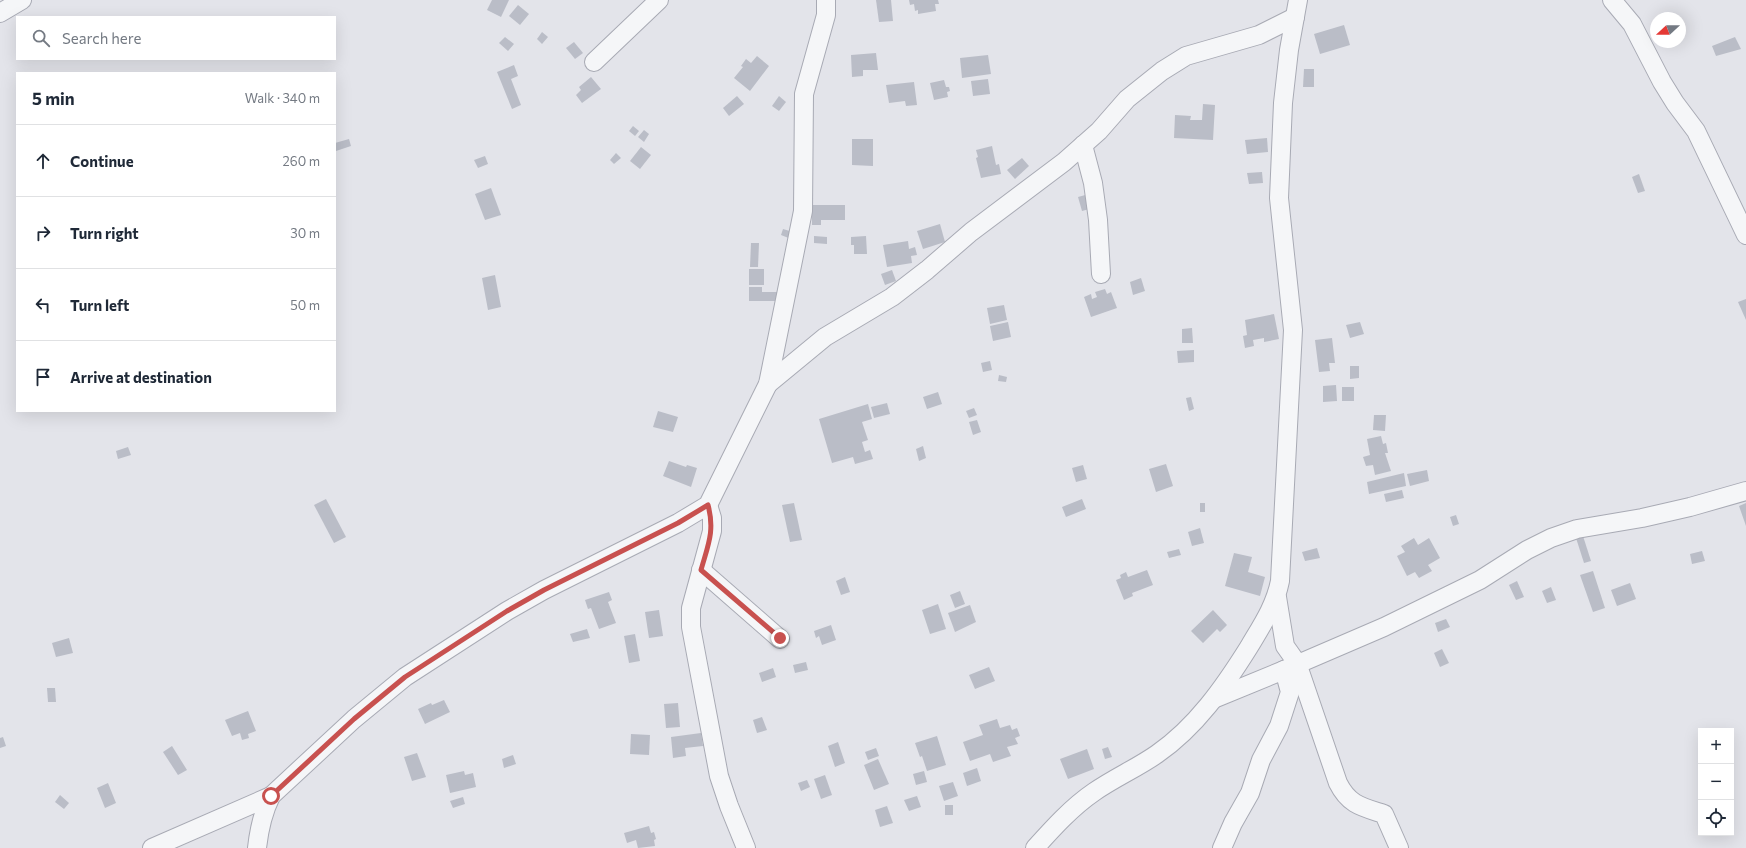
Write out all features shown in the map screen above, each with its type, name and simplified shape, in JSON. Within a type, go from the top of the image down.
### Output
[{"type":"street","points":[[0,13],[22,0]]},
{"type":"street","points":[[594,62],[659,0]]},
{"type":"street","points":[[152,848],[271,796],[354,719],[405,677],[507,611],[544,590],[678,523],[708,505],[768,384],[803,211],[804,94],[826,15],[826,0]]},
{"type":"street","points":[[1612,0],[1632,24],[1662,82],[1675,103],[1696,131],[1746,235]]},
{"type":"street","points":[[768,384],[825,337],[892,297],[927,270],[971,232],[1016,199],[1083,145],[1099,131],[1128,99],[1168,67],[1186,56],[1259,34],[1297,8]]},
{"type":"street","points":[[1035,848],[1054,827],[1094,792],[1157,754],[1195,722],[1216,698],[1256,636],[1277,597],[1280,581],[1293,330],[1279,198],[1283,103],[1288,50],[1297,8]]},
{"type":"street","points":[[1083,145],[1093,183],[1098,220],[1101,274]]},
{"type":"street","points":[[1216,698],[1384,627],[1480,580],[1527,550],[1551,538],[1577,529],[1642,518],[1746,492]]},
{"type":"street","points":[[708,505],[712,518],[712,531],[691,608],[691,627],[719,776],[746,848]]},
{"type":"street","points":[[701,570],[780,638]]},
{"type":"street","points":[[1277,597],[1285,646],[1291,667],[1345,796],[1360,806],[1384,814],[1398,848]]},
{"type":"street","points":[[1222,848],[1233,823],[1250,793],[1261,760],[1279,726],[1290,692],[1291,667]]},
{"type":"street","points":[[258,848],[266,806],[271,796]]},
{"type":"building","points":[[492,0],[509,0],[501,17],[487,10]]},
{"type":"building","points":[[876,0],[891,0],[893,21],[879,22]]},
{"type":"building","points":[[909,0],[938,0],[939,4],[935,4],[936,11],[918,14],[918,10],[915,11],[914,4],[910,5]]},
{"type":"building","points":[[518,5],[529,14],[520,25],[509,16]]},
{"type":"building","points":[[1344,25],[1350,45],[1320,54],[1314,34]]},
{"type":"building","points":[[542,32],[548,37],[542,44],[537,39]]},
{"type":"building","points":[[505,37],[514,44],[508,51],[499,43]]},
{"type":"building","points":[[1735,37],[1741,49],[1716,56],[1712,46]]},
{"type":"building","points":[[574,42],[583,53],[575,59],[566,48]]},
{"type":"building","points":[[876,53],[878,70],[863,70],[863,76],[852,77],[851,55]]},
{"type":"building","points":[[988,55],[991,74],[962,78],[960,58]]},
{"type":"building","points":[[757,56],[769,66],[750,91],[734,78],[743,67],[741,66],[746,59],[751,63]]},
{"type":"building","points":[[514,65],[518,76],[511,79],[521,105],[512,109],[497,72]]},
{"type":"building","points":[[1304,69],[1314,69],[1314,87],[1303,87]]},
{"type":"building","points":[[591,77],[601,89],[582,103],[576,95],[581,90],[579,87]]},
{"type":"building","points":[[988,79],[990,94],[973,96],[971,81]]},
{"type":"building","points":[[944,80],[946,87],[949,87],[950,91],[947,92],[948,97],[934,100],[930,83]]},
{"type":"building","points":[[914,82],[917,105],[906,106],[905,101],[889,103],[886,85]]},
{"type":"building","points":[[737,96],[744,104],[729,116],[723,108]]},
{"type":"building","points":[[779,96],[786,102],[779,111],[772,106]]},
{"type":"building","points":[[1203,104],[1215,105],[1213,140],[1174,138],[1175,115],[1191,116],[1190,120],[1202,120]]},
{"type":"building","points":[[633,126],[639,131],[635,136],[629,131]]},
{"type":"building","points":[[644,130],[649,134],[644,142],[638,137]]},
{"type":"building","points":[[1267,138],[1268,152],[1247,154],[1245,140]]},
{"type":"building","points":[[349,139],[351,146],[336,151],[336,143]]},
{"type":"building","points":[[852,139],[873,139],[873,166],[852,165]]},
{"type":"building","points":[[992,146],[996,165],[999,164],[1001,174],[981,178],[976,158],[978,157],[976,150]]},
{"type":"building","points":[[641,147],[651,155],[640,169],[630,161]]},
{"type":"building","points":[[616,153],[621,158],[614,164],[610,160]]},
{"type":"building","points":[[485,156],[488,164],[478,168],[474,160]]},
{"type":"building","points":[[1022,158],[1029,166],[1015,179],[1007,170]]},
{"type":"building","points":[[1262,172],[1263,183],[1249,184],[1247,173]]},
{"type":"building","points":[[1639,174],[1645,191],[1638,193],[1632,177]]},
{"type":"building","points":[[491,188],[501,215],[485,220],[475,194]]},
{"type":"building","points":[[1089,194],[1093,208],[1082,211],[1078,197]]},
{"type":"building","points":[[812,205],[845,205],[845,220],[821,220],[821,225],[812,225]]},
{"type":"building","points":[[940,224],[945,242],[923,249],[917,231]]},
{"type":"building","points":[[783,229],[793,232],[791,239],[781,235]]},
{"type":"building","points":[[814,236],[827,237],[827,244],[814,243]]},
{"type":"building","points":[[866,236],[867,254],[854,254],[854,245],[851,245],[851,237]]},
{"type":"building","points":[[908,241],[909,249],[915,247],[917,255],[911,256],[912,263],[887,267],[883,245]]},
{"type":"building","points":[[751,243],[759,243],[758,267],[750,267]]},
{"type":"building","points":[[749,269],[764,269],[764,285],[749,285]]},
{"type":"building","points":[[892,270],[896,281],[885,285],[881,274]]},
{"type":"building","points":[[495,275],[501,307],[488,310],[482,278]]},
{"type":"building","points":[[1141,278],[1145,291],[1133,295],[1130,282]]},
{"type":"building","points":[[749,287],[762,287],[762,292],[779,292],[779,301],[749,301]]},
{"type":"building","points":[[1105,289],[1107,294],[1111,292],[1117,308],[1091,317],[1084,297],[1091,294],[1092,299],[1097,297],[1095,292]]},
{"type":"building","points":[[1746,299],[1746,320],[1738,302]]},
{"type":"building","points":[[1004,305],[1007,320],[990,324],[987,308]]},
{"type":"building","points":[[1274,314],[1279,339],[1264,342],[1264,338],[1253,340],[1254,346],[1245,348],[1243,336],[1247,335],[1245,320]]},
{"type":"building","points":[[1008,322],[1011,337],[993,341],[990,326]]},
{"type":"building","points":[[1360,322],[1364,334],[1350,338],[1346,325]]},
{"type":"building","points":[[1192,328],[1193,343],[1182,343],[1182,329]]},
{"type":"building","points":[[1332,338],[1335,363],[1329,363],[1330,371],[1319,372],[1315,340]]},
{"type":"building","points":[[1194,350],[1194,362],[1178,363],[1177,351]]},
{"type":"building","points":[[990,361],[992,370],[983,372],[981,363]]},
{"type":"building","points":[[1350,366],[1359,366],[1359,378],[1350,379]]},
{"type":"building","points":[[999,375],[1007,377],[1006,382],[998,381]]},
{"type":"building","points":[[1336,385],[1337,401],[1323,402],[1323,386]]},
{"type":"building","points":[[1342,387],[1354,387],[1354,401],[1342,401]]},
{"type":"building","points":[[938,392],[942,404],[927,409],[923,397]]},
{"type":"building","points":[[1191,397],[1194,409],[1189,411],[1186,398]]},
{"type":"building","points":[[887,403],[890,414],[874,418],[871,407]]},
{"type":"building","points":[[868,404],[872,419],[862,422],[868,440],[862,442],[865,452],[870,450],[873,459],[855,464],[853,457],[832,463],[819,419]]},
{"type":"building","points":[[974,408],[977,415],[969,418],[966,411]]},
{"type":"building","points":[[658,411],[678,417],[673,432],[653,427]]},
{"type":"building","points":[[1374,415],[1386,415],[1385,431],[1373,430]]},
{"type":"building","points":[[977,420],[981,432],[973,435],[969,422]]},
{"type":"building","points":[[1381,436],[1383,444],[1386,443],[1388,453],[1385,453],[1391,471],[1375,475],[1373,465],[1366,466],[1363,457],[1370,455],[1367,439]]},
{"type":"building","points":[[923,446],[926,458],[919,461],[916,449]]},
{"type":"building","points":[[128,447],[131,455],[118,459],[116,451]]},
{"type":"building","points":[[669,461],[686,467],[687,465],[697,468],[691,487],[663,476]]},
{"type":"building","points":[[1166,464],[1173,486],[1156,492],[1149,469]]},
{"type":"building","points":[[1083,465],[1087,479],[1076,482],[1072,468]]},
{"type":"building","points":[[1427,470],[1429,481],[1410,486],[1407,474]]},
{"type":"building","points":[[1404,473],[1406,486],[1369,494],[1367,482]]},
{"type":"building","points":[[1402,490],[1404,498],[1386,502],[1384,494]]},
{"type":"building","points":[[326,499],[346,537],[334,543],[314,505]]},
{"type":"building","points":[[1082,499],[1086,509],[1066,517],[1062,507]]},
{"type":"building","points":[[794,503],[802,540],[790,542],[782,505]]},
{"type":"building","points":[[1200,503],[1205,503],[1205,512],[1200,512]]},
{"type":"building","points":[[1746,503],[1746,526],[1739,506]]},
{"type":"building","points":[[1456,515],[1459,524],[1453,526],[1450,517]]},
{"type":"building","points":[[1200,528],[1204,543],[1192,546],[1188,532]]},
{"type":"building","points":[[1583,536],[1591,561],[1584,563],[1576,538]]},
{"type":"building","points":[[1414,538],[1418,545],[1429,538],[1440,558],[1428,565],[1432,571],[1419,578],[1415,572],[1407,576],[1397,556],[1405,552],[1401,546]]},
{"type":"building","points":[[1317,548],[1320,558],[1305,561],[1302,552]]},
{"type":"building","points":[[1179,549],[1181,555],[1169,558],[1167,552]]},
{"type":"building","points":[[1702,551],[1705,561],[1692,564],[1690,554]]},
{"type":"building","points":[[1234,553],[1252,557],[1248,572],[1265,577],[1260,596],[1225,586]]},
{"type":"building","points":[[1147,570],[1153,585],[1132,593],[1133,596],[1124,600],[1116,580],[1121,578],[1120,575],[1126,572],[1128,577]]},
{"type":"building","points":[[1593,571],[1605,608],[1593,612],[1580,575]]},
{"type":"building","points":[[845,577],[850,592],[841,595],[836,581]]},
{"type":"building","points":[[1517,581],[1524,597],[1516,600],[1509,585]]},
{"type":"building","points":[[1630,583],[1636,599],[1617,606],[1611,590]]},
{"type":"building","points":[[1551,587],[1556,600],[1547,603],[1542,591]]},
{"type":"building","points":[[960,591],[965,604],[955,608],[950,595]]},
{"type":"building","points":[[609,592],[612,600],[608,602],[616,623],[599,629],[591,608],[588,609],[585,600]]},
{"type":"building","points":[[938,604],[946,629],[930,634],[922,610]]},
{"type":"building","points":[[970,605],[976,622],[955,632],[948,613]]},
{"type":"building","points":[[659,610],[663,636],[649,638],[645,612]]},
{"type":"building","points":[[1213,610],[1227,625],[1220,632],[1217,629],[1203,643],[1191,631]]},
{"type":"building","points":[[1446,619],[1450,627],[1438,632],[1435,623]]},
{"type":"building","points":[[831,625],[836,640],[822,645],[819,636],[816,638],[814,631]]},
{"type":"building","points":[[587,629],[590,638],[573,642],[570,634]]},
{"type":"building","points":[[635,634],[640,661],[629,663],[624,636]]},
{"type":"building","points":[[69,638],[73,653],[56,657],[52,643]]},
{"type":"building","points":[[1442,649],[1449,663],[1440,667],[1434,653]]},
{"type":"building","points":[[806,662],[808,670],[795,673],[793,665]]},
{"type":"building","points":[[989,667],[995,681],[975,689],[969,675]]},
{"type":"building","points":[[773,668],[776,677],[762,682],[759,673]]},
{"type":"building","points":[[47,688],[55,688],[56,702],[48,702]]},
{"type":"building","points":[[444,700],[450,712],[425,724],[418,709],[431,703],[432,705]]},
{"type":"building","points":[[678,703],[680,727],[666,728],[664,704]]},
{"type":"building","points":[[248,711],[256,731],[248,734],[249,738],[242,740],[240,733],[232,736],[225,720]]},
{"type":"building","points":[[762,717],[767,730],[757,733],[753,720]]},
{"type":"building","points":[[997,719],[1000,728],[1010,725],[1012,730],[1017,728],[1020,736],[1015,738],[1018,744],[1007,747],[1011,756],[993,762],[990,754],[970,761],[963,742],[983,735],[979,725]]},
{"type":"building","points":[[701,733],[703,746],[685,748],[686,756],[673,758],[671,737]]},
{"type":"building","points":[[631,734],[650,735],[649,755],[630,754]]},
{"type":"building","points":[[937,736],[946,765],[927,771],[922,756],[920,757],[915,743]]},
{"type":"building","points":[[3,737],[6,746],[0,748],[0,738]]},
{"type":"building","points":[[838,742],[845,763],[835,767],[828,746]]},
{"type":"building","points":[[172,746],[187,770],[178,775],[163,752]]},
{"type":"building","points":[[1108,747],[1112,757],[1105,759],[1102,749]]},
{"type":"building","points":[[876,748],[879,756],[868,760],[865,752]]},
{"type":"building","points":[[1087,749],[1094,769],[1068,779],[1060,759]]},
{"type":"building","points":[[417,753],[426,777],[412,781],[404,757]]},
{"type":"building","points":[[513,755],[516,764],[504,768],[502,759]]},
{"type":"building","points":[[878,759],[889,784],[874,790],[864,765]]},
{"type":"building","points":[[977,768],[981,781],[967,786],[963,773]]},
{"type":"building","points":[[464,771],[465,775],[473,773],[476,787],[450,793],[446,775]]},
{"type":"building","points":[[924,771],[927,782],[916,785],[913,774]]},
{"type":"building","points":[[825,775],[832,795],[821,799],[814,779]]},
{"type":"building","points":[[807,780],[810,787],[801,791],[798,783]]},
{"type":"building","points":[[953,782],[958,796],[944,801],[939,786]]},
{"type":"building","points":[[108,783],[116,803],[105,808],[97,788]]},
{"type":"building","points":[[60,795],[69,803],[64,809],[55,802]]},
{"type":"building","points":[[917,796],[921,807],[909,811],[904,800]]},
{"type":"building","points":[[463,797],[465,804],[453,808],[450,801]]},
{"type":"building","points":[[945,805],[953,805],[953,815],[945,815]]},
{"type":"building","points":[[887,806],[893,823],[880,827],[875,810]]},
{"type":"building","points":[[649,826],[651,833],[654,832],[656,839],[654,840],[655,846],[638,848],[636,840],[627,843],[624,833]]},
{"type":"route","points":[[271,796],[354,719],[405,677],[507,611],[544,590],[678,523],[708,505],[712,518],[712,531],[701,570],[780,638]]}]
